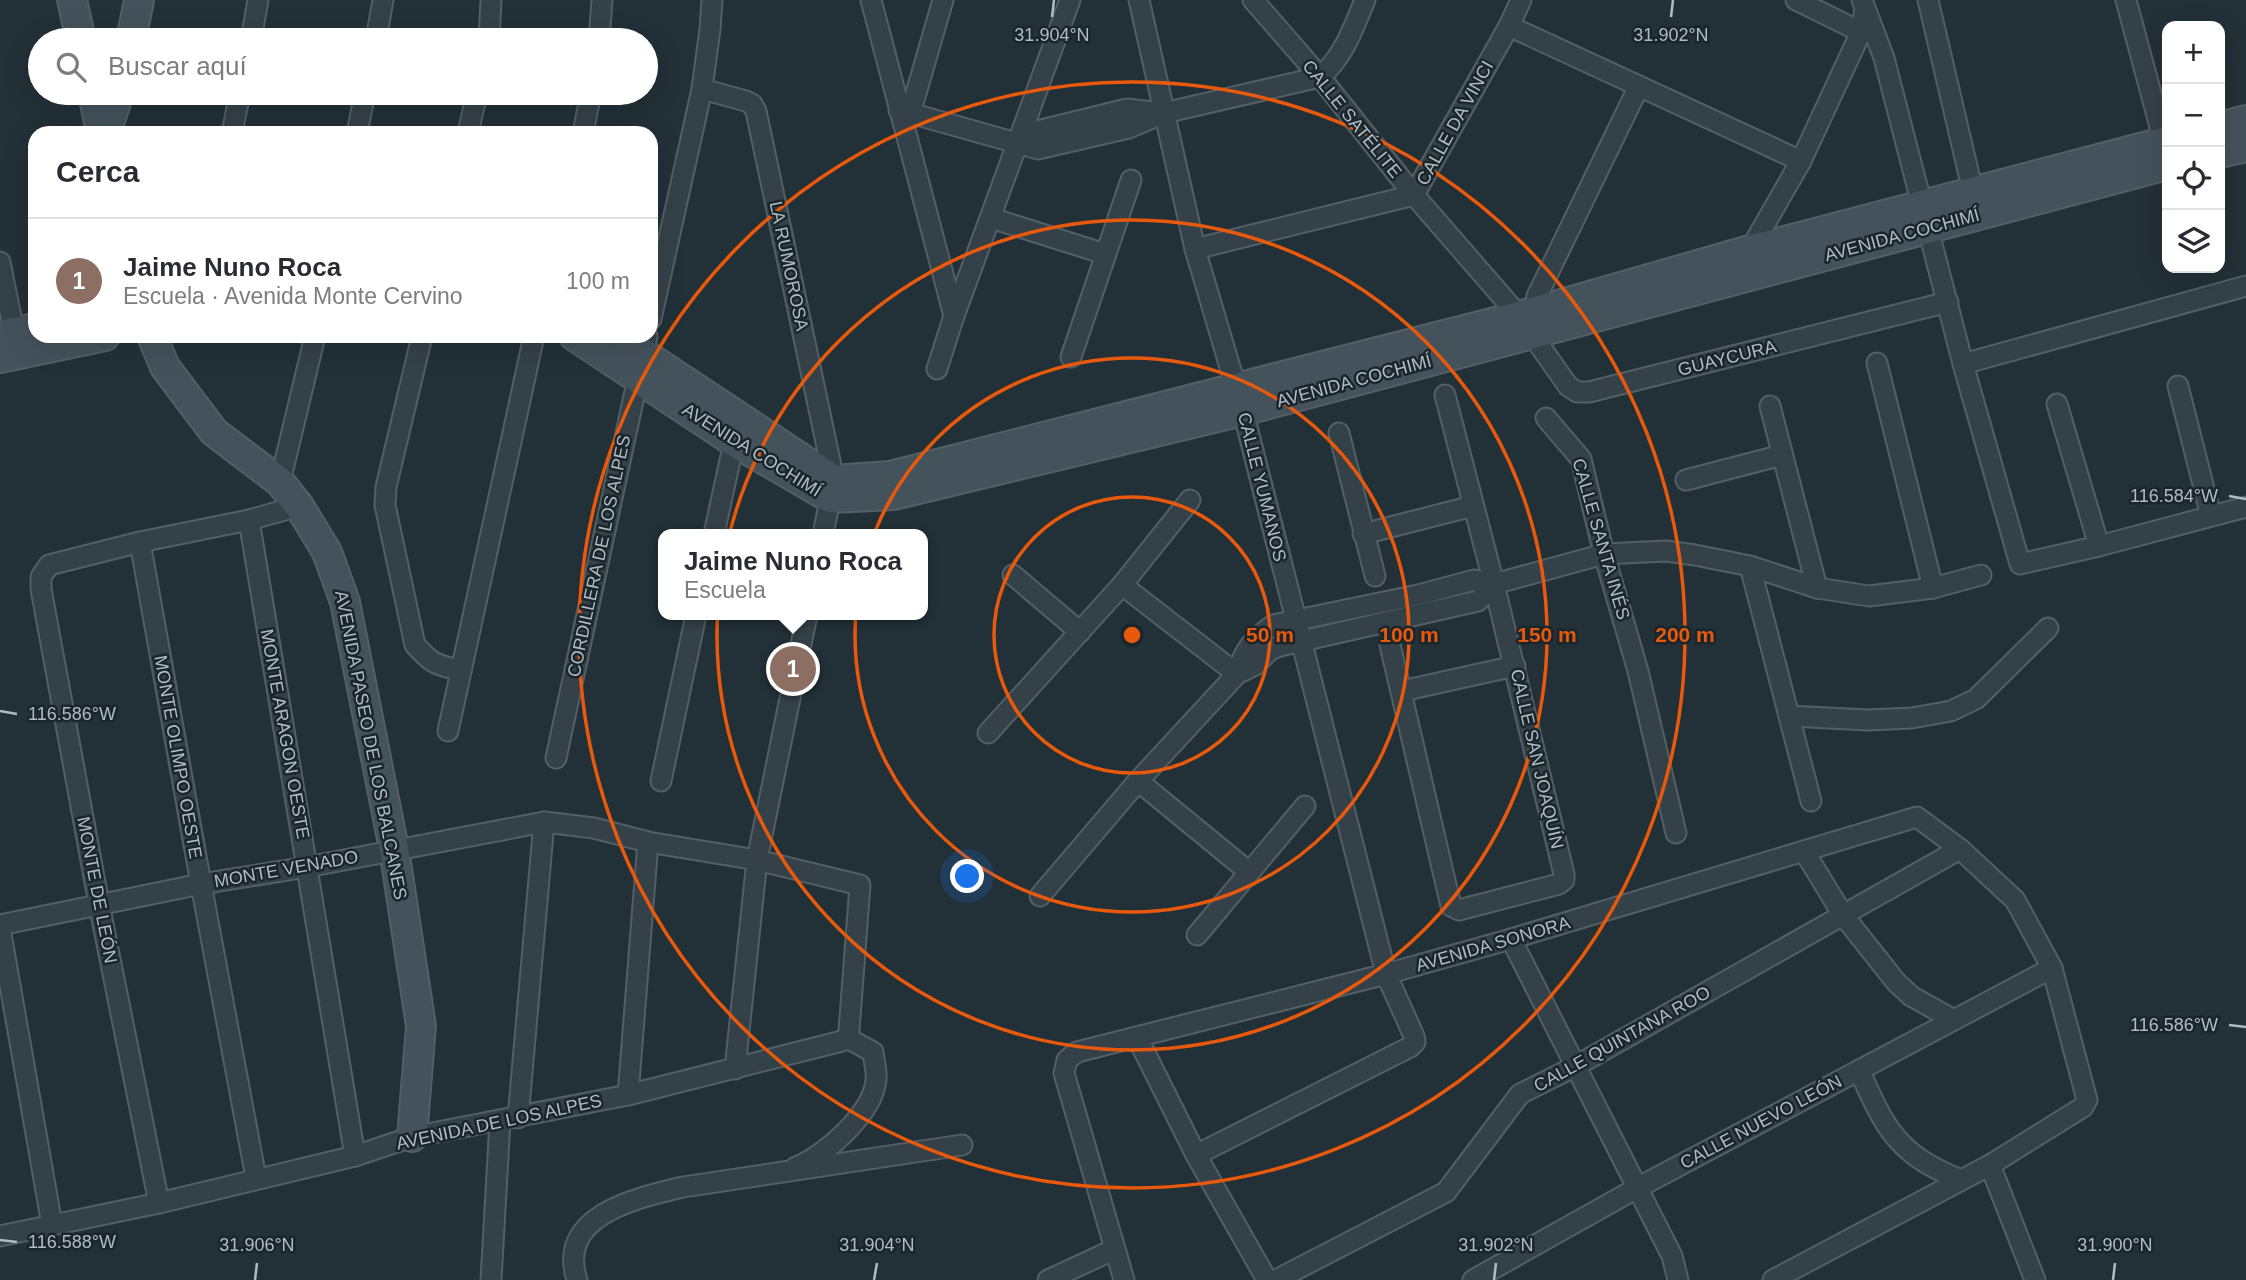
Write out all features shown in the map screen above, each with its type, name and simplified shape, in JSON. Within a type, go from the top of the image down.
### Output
[{"type":"street","points":[[72,0],[78,28]]},
{"type":"street","points":[[133,28],[139,0]]},
{"type":"street","points":[[253,28],[258,0]]},
{"type":"street","points":[[378,28],[383,0]]},
{"type":"street","points":[[490,28],[491,0]]},
{"type":"street","points":[[599,28],[601,0]]},
{"type":"street","points":[[658,287],[702,89],[712,0]]},
{"type":"street","points":[[871,0],[904,112],[954,316]]},
{"type":"street","points":[[904,112],[943,0]]},
{"type":"street","points":[[937,369],[1070,0]]},
{"type":"street","name":"CALLE YUMANOS","points":[[1139,0],[1195,248],[1240,399],[1386,974],[1415,1042],[1410,1047],[1196,1155]]},
{"type":"street","name":"CALLE SATÉLITE","points":[[1253,0],[1320,77],[1414,195],[1528,320]]},
{"type":"street","points":[[904,112],[1017,143],[1037,131],[1128,108],[1164,113],[1320,77],[1342,54],[1365,0]]},
{"type":"street","name":"CALLE DA VINCI","points":[[1195,248],[1414,195],[1521,0]]},
{"type":"street","points":[[1796,0],[1861,32]]},
{"type":"street","points":[[1928,0],[1973,192]]},
{"type":"street","points":[[2126,0],[2165,147]]},
{"type":"street","points":[[1750,250],[1801,162],[1861,32],[1865,2]]},
{"type":"street","points":[[1865,2],[1885,58],[1963,364],[2020,564],[2246,508]]},
{"type":"street","points":[[1509,26],[1801,162]]},
{"type":"street","points":[[1528,320],[1537,296],[1639,86]]},
{"type":"street","name":"LA RUMOROSA","points":[[702,89],[746,101],[752,104],[756,111],[832,489]]},
{"type":"street","points":[[96,105],[102,126]]},
{"type":"street","points":[[107,126],[114,105]]},
{"type":"street","points":[[233,126],[238,105]]},
{"type":"street","points":[[358,126],[363,105]]},
{"type":"street","points":[[470,126],[474,105]]},
{"type":"street","points":[[584,126],[589,105]]},
{"type":"street","points":[[2225,126],[2246,120]]},
{"type":"street","points":[[2225,152],[2246,147]]},
{"type":"street","name":"AVENIDA COCHIMÍ","points":[[1528,320],[1750,250],[1924,217],[1973,192],[2162,150]]},
{"type":"street","name":"AVENIDA COCHIMÍ","points":[[599,343],[643,355],[734,442],[832,489],[894,495],[1528,320],[1924,217],[2162,150]]},
{"type":"street","points":[[1071,357],[1131,180]]},
{"type":"street","points":[[991,218],[1105,254]]},
{"type":"street","points":[[0,262],[16,332]]},
{"type":"street","points":[[1963,364],[2246,286]]},
{"type":"street","name":"GUAYCURA","points":[[1528,320],[1568,386],[1577,392],[1589,392],[1948,302]]},
{"type":"street","points":[[0,358],[72,343]]},
{"type":"street","name":"AVENIDA PASEO DE LOS BALCANES","points":[[155,343],[165,367],[214,432],[279,482],[299,506],[327,552],[345,602],[394,849],[421,1026],[412,1137]]},
{"type":"street","points":[[279,482],[313,343]]},
{"type":"street","points":[[420,343],[386,487],[385,505],[415,645],[427,659],[439,667],[461,670]]},
{"type":"street","points":[[448,731],[532,343]]},
{"type":"street","name":"AVENIDA COCHIMÍ","points":[[627,343],[832,489]]},
{"type":"street","name":"CORDILLERA DE LOS ALPES","points":[[556,758],[643,355]]},
{"type":"street","points":[[1877,363],[1933,588]]},
{"type":"street","points":[[2178,386],[2211,516]]},
{"type":"street","name":"CALLE SAN JOAQUÍN","points":[[1402,691],[1451,906],[1455,909],[1559,884],[1564,880],[1515,666],[1445,395]]},
{"type":"street","points":[[2057,404],[2099,546]]},
{"type":"street","points":[[1770,406],[1817,588]]},
{"type":"street","name":"CALLE SANTA INÉS","points":[[1546,418],[1581,459],[1604,554],[1638,671],[1676,833]]},
{"type":"street","points":[[1339,433],[1375,576]]},
{"type":"street","points":[[715,529],[734,442]]},
{"type":"street","points":[[1686,480],[1783,456]]},
{"type":"street","points":[[824,529],[832,489]]},
{"type":"street","points":[[988,733],[1122,585],[1190,500]]},
{"type":"street","points":[[140,542],[249,520],[299,506]]},
{"type":"street","points":[[1363,534],[1473,506]]},
{"type":"street","name":"MONTE ARAGON OESTE","points":[[249,520],[355,1156]]},
{"type":"street","name":"MONTE DE LEÓN","points":[[140,542],[49,565],[41,577],[41,589],[99,904],[159,1203]]},
{"type":"street","name":"MONTE OLIMPO OESTE","points":[[140,542],[256,1178]]},
{"type":"street","points":[[1237,674],[1244,652],[1261,633],[1273,625],[1421,604],[1478,600],[1494,583],[1604,554],[1666,551],[1750,566],[1817,588],[1869,596],[1933,588],[1981,575]]},
{"type":"street","points":[[1750,566],[1811,801]]},
{"type":"street","points":[[1013,575],[1080,632]]},
{"type":"street","points":[[1122,585],[1237,674]]},
{"type":"street","points":[[1040,896],[1237,674],[1255,665],[1270,650],[1421,604]]},
{"type":"street","points":[[661,781],[695,620]]},
{"type":"street","points":[[735,1069],[757,860],[806,620]]},
{"type":"street","points":[[1789,716],[1868,720],[1912,718],[1951,711],[1976,699],[2048,628]]},
{"type":"street","points":[[1390,645],[1402,691],[1515,666]]},
{"type":"street","points":[[1139,782],[1249,872]]},
{"type":"street","points":[[1197,935],[1305,806]]},
{"type":"street","name":"AVENIDA SONORA","points":[[1115,1249],[1064,1073],[1067,1060],[1077,1052],[1386,974],[1917,817],[1960,849]]},
{"type":"street","points":[[491,1280],[544,822]]},
{"type":"street","name":"MONTE VENADO","points":[[0,927],[201,884],[307,867],[544,822],[594,828],[648,842],[757,860],[860,885],[847,1038]]},
{"type":"street","points":[[628,1095],[648,842]]},
{"type":"street","points":[[1773,1280],[1990,1165],[2083,1107],[2087,1100],[2052,968],[2015,901],[1960,849]]},
{"type":"street","name":"CALLE QUINTANA ROO","points":[[1276,1280],[1446,1192],[1520,1094],[1574,1067],[1960,849]]},
{"type":"street","points":[[1804,850],[1843,915],[1896,982],[1911,996],[1954,1020]]},
{"type":"street","points":[[0,927],[52,1225]]},
{"type":"street","points":[[1511,939],[1671,1256],[1678,1280]]},
{"type":"street","name":"CALLE NUEVO LEÓN","points":[[1472,1280],[1637,1188],[2052,968]]},
{"type":"street","points":[[1137,1037],[1196,1155],[1267,1280]]},
{"type":"street","points":[[778,1174],[804,1164],[826,1149],[864,1111],[876,1080],[873,1052],[847,1038]]},
{"type":"street","name":"AVENIDA DE LOS ALPES","points":[[0,1236],[159,1203],[355,1156],[412,1137],[628,1095],[847,1038]]},
{"type":"street","points":[[1859,1070],[1892,1135],[1909,1153],[1933,1169],[1961,1180]]},
{"type":"street","points":[[577,1280],[575,1253],[583,1230],[605,1213],[646,1196],[683,1187],[962,1146]]},
{"type":"street","points":[[1990,1165],[2035,1280]]},
{"type":"street","points":[[1048,1280],[1115,1249],[1124,1280]]},
{"type":"place","name":"Jaime Nuno Roca","points":[[793,669]]}]
